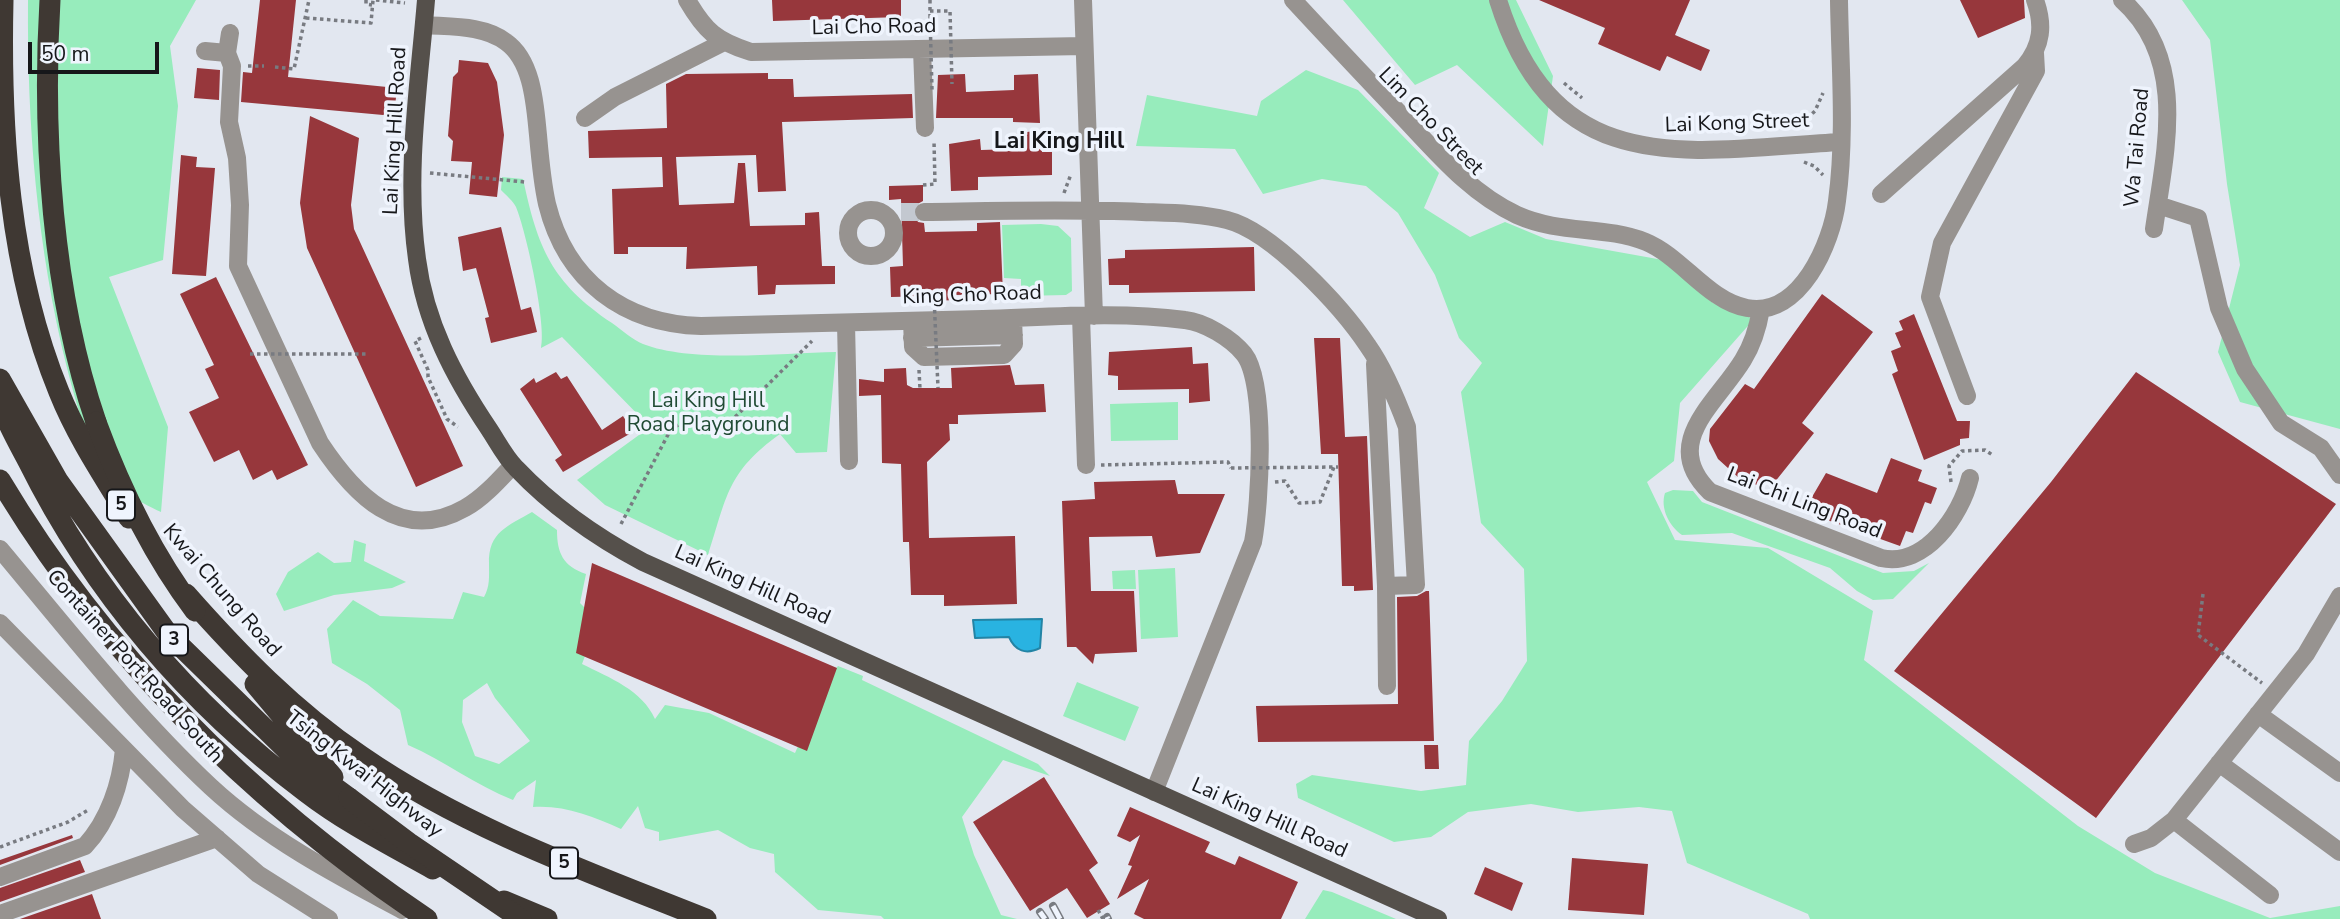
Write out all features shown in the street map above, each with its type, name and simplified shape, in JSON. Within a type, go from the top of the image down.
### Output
[{"type":"highway","name":"5","points":[[0,102],[3,0]]},
{"type":"highway","points":[[50,0],[47,125],[54,205],[72,333],[90,404],[109,457],[152,547],[180,591],[349,799]]},
{"type":"highway","name":"Kwai Chung Road","points":[[0,102],[8,196],[19,271],[55,382],[92,458],[134,526],[184,592],[242,656],[298,708],[360,756],[426,797],[546,855],[706,919]]},
{"type":"highway","name":"Tsing Kwai Highway","points":[[0,379],[58,481],[168,634],[296,759],[521,919]]},
{"type":"highway","points":[[0,403],[48,502],[96,579],[153,652],[205,706],[307,793],[370,834],[442,874],[547,919]]},
{"type":"highway","name":"3","points":[[0,480],[76,592],[136,668],[183,719],[295,824],[333,854],[427,919]]},
{"type":"main road","name":"Lai King Hill Road","points":[[426,0],[413,173],[417,261],[427,306],[442,350],[471,402],[513,465],[575,521],[643,562],[1438,919]]},
{"type":"street","points":[[585,118],[615,97],[722,43],[700,23],[687,0]]},
{"type":"street","points":[[1083,0],[1090,209],[1086,465]]},
{"type":"street","name":"Lim Cho Street","points":[[1293,0],[1449,166],[1487,199],[1542,225],[1615,234],[1642,241],[1662,250],[1726,299],[1744,308],[1761,309]]},
{"type":"street","name":"Lai Kong Street","points":[[1498,0],[1514,46],[1541,86],[1576,118],[1608,136],[1639,146],[1674,151],[1840,142]]},
{"type":"street","points":[[1761,309],[1779,304],[1796,291],[1820,254],[1837,202],[1840,142],[1839,0]]},
{"type":"street","points":[[1881,194],[2025,66],[2035,53],[2041,36],[2035,0]]},
{"type":"street","name":"Wa Tai Road","points":[[2122,0],[2150,36],[2167,77],[2164,162],[2154,229]]},
{"type":"street","name":"King Cho Road","points":[[424,25],[489,32],[509,43],[524,65],[533,95],[547,205],[561,242],[591,284],[615,304],[648,319],[680,326],[846,323],[1014,326],[1088,316],[1199,323],[1244,354],[1255,382],[1259,447],[1258,508],[1253,542],[1154,792]]},
{"type":"street","points":[[230,33],[227,53],[232,66],[229,122],[237,158],[240,205],[238,266],[320,443],[353,488],[373,505],[396,516],[418,519],[438,518],[467,507],[513,465]]},
{"type":"street","name":"Lai Cho Road","points":[[722,43],[751,52],[1084,46]]},
{"type":"street","points":[[922,50],[929,129]]},
{"type":"street","points":[[205,51],[227,53]]},
{"type":"street","points":[[1967,396],[1930,297],[1942,243],[2036,71],[2035,53]]},
{"type":"street","points":[[2158,205],[2198,218],[2219,308],[2245,369],[2281,423],[2321,448],[2340,475]]},
{"type":"street","points":[[924,212],[1090,209],[1229,220],[1274,245],[1339,308],[1375,360],[1399,404],[1407,428],[1416,585],[1387,586]]},
{"type":"street","points":[[881,212],[901,212]]},
{"type":"street","name":"Lai Chi Ling Road","points":[[1761,309],[1756,334],[1747,354],[1700,419],[1691,438],[1689,454],[1693,471],[1710,492],[1881,558],[1897,560],[1913,556],[1928,545],[1960,506],[1970,478]]},
{"type":"street","points":[[846,323],[849,461]]},
{"type":"street","points":[[915,323],[917,354],[924,357],[1004,355],[1014,344],[1014,326]]},
{"type":"street","points":[[1375,360],[1387,586],[1387,686]]},
{"type":"street","name":"Container Port Road South","points":[[0,548],[133,705],[212,788],[290,847],[418,919]]},
{"type":"street","points":[[2134,844],[2151,838],[2174,820],[2306,654],[2340,596]]},
{"type":"street","points":[[0,623],[24,644],[124,749],[217,838],[258,874],[328,919]]},
{"type":"street","points":[[2258,714],[2340,773]]},
{"type":"street","points":[[0,877],[85,846],[93,837],[120,784],[124,749]]},
{"type":"street","points":[[2219,763],[2340,852]]},
{"type":"street","points":[[2174,820],[2270,895]]},
{"type":"street","points":[[0,914],[217,838]]},
{"type":"path","points":[[275,67],[294,69],[309,0]]},
{"type":"path","points":[[930,0],[932,90]]},
{"type":"path","points":[[366,2],[403,2]]},
{"type":"path","points":[[306,18],[371,23],[374,2]]},
{"type":"path","points":[[930,11],[950,11],[952,84]]},
{"type":"path","points":[[1561,80],[1590,103]]},
{"type":"path","points":[[1794,131],[1815,111],[1824,86]]},
{"type":"path","points":[[923,185],[935,184],[929,129]]},
{"type":"path","points":[[1793,160],[1814,166],[1826,181]]},
{"type":"path","points":[[1055,201],[1068,185],[1073,162]]},
{"type":"path","points":[[429,173],[524,182]]},
{"type":"path","points":[[934,296],[938,388]]},
{"type":"path","points":[[915,323],[948,310]]},
{"type":"path","points":[[415,341],[447,419],[458,427]]},
{"type":"path","points":[[621,524],[671,429],[680,424],[730,422],[812,341]]},
{"type":"path","points":[[250,354],[368,354]]},
{"type":"path","points":[[920,378],[920,389]]},
{"type":"path","points":[[1953,490],[1949,466],[1954,457],[1972,449],[1986,450],[1994,456]]},
{"type":"path","points":[[1086,465],[1228,462],[1231,468],[1336,467],[1320,502],[1298,503],[1284,481]]},
{"type":"path","points":[[2203,594],[2198,635],[2275,693]]},
{"type":"path","points":[[0,847],[68,822],[88,810],[93,801]]},
{"type":"path","points":[[1098,911],[1103,919]]},
{"type":"green space","points":[[28,0],[196,0],[170,46],[178,106],[163,260],[109,277],[168,427],[161,512],[129,494],[115,483],[103,468],[86,433],[67,368],[48,277],[36,186],[29,93]]},
{"type":"green space","points":[[1343,0],[1516,0],[1553,76],[1543,146],[1457,65],[1415,85]]},
{"type":"green space","points":[[2182,0],[2340,0],[2340,429],[2240,402],[2218,352],[2240,265],[2227,184],[2210,40]]},
{"type":"green space","points":[[1306,70],[1358,90],[1439,173],[1424,208],[1470,237],[1505,222],[1546,239],[1663,260],[1713,303],[1754,319],[1680,403],[1674,461],[1647,482],[1675,540],[1768,548],[1873,611],[1864,660],[2078,826],[2155,873],[2270,918],[2340,906],[2340,919],[1810,919],[1808,914],[1687,863],[1672,811],[1639,807],[1578,812],[1531,804],[1468,812],[1431,837],[1394,842],[1298,798],[1296,784],[1312,775],[1421,791],[1466,785],[1469,741],[1502,701],[1527,661],[1524,569],[1481,523],[1461,392],[1482,363],[1459,338],[1435,275],[1398,213],[1366,186],[1322,179],[1263,194],[1235,149],[1136,146],[1147,95],[1257,116],[1261,101]]},
{"type":"green space","name":"Lai King Hill Road Playground","points":[[502,177],[523,179],[542,244],[561,278],[591,308],[639,342],[663,350],[711,355],[836,352],[827,452],[796,453],[780,434],[762,448],[739,473],[731,487],[708,555],[605,505],[577,480],[650,427],[562,337],[541,348],[541,320],[530,256],[516,207],[501,190]]},
{"type":"green space","points":[[1002,225],[1058,226],[1071,238],[1072,291],[1066,295],[1021,296],[1021,279],[1004,278]]},
{"type":"green space","points":[[1178,402],[1178,440],[1111,441],[1110,404]]},
{"type":"green space","points":[[1673,490],[1693,491],[1702,502],[1883,573],[1914,571],[1929,563],[1893,599],[1873,600],[1857,591],[1830,568],[1732,533],[1682,535],[1670,522],[1665,511],[1665,493]]},
{"type":"green space","points":[[532,512],[557,530],[560,552],[567,563],[586,574],[580,603],[598,621],[582,664],[634,693],[655,719],[665,705],[709,713],[795,753],[830,675],[838,666],[1038,764],[1050,776],[1003,760],[962,817],[974,855],[1001,915],[1017,919],[884,919],[881,916],[818,910],[775,872],[774,854],[750,848],[718,830],[659,841],[659,832],[645,828],[638,806],[621,829],[567,810],[533,807],[536,780],[517,793],[513,800],[408,745],[400,710],[367,684],[332,663],[327,629],[353,600],[380,616],[453,619],[463,592],[484,597],[488,585],[490,553],[496,537],[508,526]],"holes":[[[487,683],[495,698],[530,741],[499,764],[475,756],[462,722],[463,700]]]},
{"type":"green space","points":[[354,540],[366,544],[364,561],[406,582],[392,588],[334,595],[284,611],[276,594],[288,572],[318,552],[334,563],[351,562]]},
{"type":"green space","points":[[1175,568],[1178,637],[1141,639],[1138,570]]},
{"type":"green space","points":[[1135,570],[1136,589],[1113,589],[1112,571]]},
{"type":"green space","points":[[1077,682],[1139,707],[1125,741],[1063,716]]},
{"type":"green space","points":[[1323,890],[1332,892],[1396,919],[1305,919]]},
{"type":"water","points":[[1042,619],[1040,648],[1035,650],[1018,648],[1009,637],[975,638],[973,620]]},
{"type":"building","points":[[260,0],[296,0],[288,77],[397,88],[394,116],[241,102],[243,72],[252,73]]},
{"type":"building","points":[[772,0],[901,0],[901,17],[773,21]]},
{"type":"building","points":[[1539,0],[1690,0],[1675,35],[1710,50],[1701,71],[1667,56],[1660,71],[1598,44],[1605,28]]},
{"type":"building","points":[[1960,0],[2024,0],[2025,18],[1978,38]]},
{"type":"building","points":[[459,60],[488,63],[497,82],[504,135],[497,197],[469,194],[472,162],[451,161],[453,141],[448,136],[453,77],[458,72]]},
{"type":"building","points":[[197,68],[220,70],[219,100],[194,98]]},
{"type":"building","points":[[768,73],[768,79],[793,79],[794,97],[912,94],[913,118],[782,122],[786,191],[758,192],[756,155],[676,157],[679,205],[734,203],[738,163],[745,163],[750,226],[805,225],[805,213],[819,212],[822,266],[835,266],[835,284],[776,285],[775,294],[758,295],[757,266],[686,269],[687,247],[628,247],[628,254],[614,254],[612,189],[663,187],[662,157],[589,158],[588,131],[667,128],[666,84],[686,74]]},
{"type":"building","points":[[965,74],[966,92],[1014,90],[1014,75],[1038,74],[1040,123],[1013,122],[1013,118],[936,118],[938,75]]},
{"type":"building","points":[[310,116],[359,138],[351,205],[354,229],[463,466],[416,487],[307,248],[300,203]]},
{"type":"building","points":[[1041,130],[1042,152],[1052,152],[1052,175],[978,177],[978,190],[951,191],[949,144],[980,139],[981,150],[1014,149],[1013,134]]},
{"type":"building","points":[[181,155],[197,157],[196,167],[215,168],[206,276],[172,274]]},
{"type":"building","points":[[923,185],[923,201],[914,206],[913,213],[918,222],[924,223],[925,232],[977,231],[977,223],[1000,222],[1003,294],[954,295],[954,300],[935,301],[935,296],[891,297],[890,267],[903,266],[901,199],[889,200],[889,186]]},
{"type":"building","points":[[501,227],[521,310],[531,307],[537,332],[491,343],[485,318],[489,317],[476,268],[463,271],[458,237]]},
{"type":"building","points":[[1254,247],[1255,291],[1129,293],[1129,285],[1109,285],[1108,259],[1125,258],[1125,250]]},
{"type":"building","points":[[216,277],[308,465],[277,480],[272,470],[253,480],[239,450],[214,462],[189,412],[219,398],[205,369],[214,365],[180,294]]},
{"type":"building","points":[[1822,294],[1873,332],[1802,423],[1814,433],[1774,483],[1757,485],[1739,478],[1718,459],[1709,441],[1710,429],[1745,384],[1754,389]]},
{"type":"building","points":[[1914,314],[1957,421],[1970,421],[1969,438],[1960,439],[1960,445],[1924,460],[1892,374],[1898,371],[1891,351],[1901,347],[1895,333],[1903,330],[1899,321]]},
{"type":"building","points":[[1314,338],[1340,338],[1345,437],[1367,436],[1373,590],[1354,591],[1354,586],[1342,586],[1338,454],[1321,454]]},
{"type":"building","points":[[1192,347],[1193,364],[1208,363],[1210,401],[1189,403],[1189,389],[1118,390],[1118,376],[1108,375],[1109,352]]},
{"type":"building","points":[[1010,365],[1015,385],[1044,384],[1046,412],[958,415],[958,424],[949,424],[950,440],[927,462],[929,538],[1015,536],[1017,604],[944,606],[944,595],[911,595],[909,542],[903,542],[901,464],[882,463],[881,395],[859,396],[859,379],[884,382],[884,369],[906,368],[907,385],[913,388],[952,388],[951,368]]},
{"type":"building","points":[[556,372],[561,379],[567,376],[602,430],[623,416],[633,432],[563,472],[555,460],[562,455],[520,389],[534,378],[536,383]]},
{"type":"building","points":[[2136,372],[2336,504],[2096,818],[1894,671],[2051,482]]},
{"type":"building","points":[[1891,458],[1922,470],[1918,481],[1937,488],[1931,504],[1925,502],[1913,533],[1906,531],[1900,546],[1802,511],[1808,495],[1812,497],[1826,473],[1877,493]]},
{"type":"building","points":[[1175,480],[1178,494],[1225,494],[1200,553],[1156,557],[1152,536],[1089,537],[1091,591],[1134,591],[1137,652],[1095,654],[1093,664],[1076,647],[1067,647],[1062,501],[1095,499],[1094,482]]},
{"type":"building","points":[[592,563],[837,668],[807,751],[576,653]]},
{"type":"building","points":[[1429,591],[1434,741],[1258,742],[1256,706],[1398,704],[1397,597],[1417,596]]},
{"type":"building","points":[[1424,745],[1438,745],[1439,769],[1425,769]]},
{"type":"building","points":[[1044,777],[1098,863],[1089,870],[1110,904],[1087,918],[1067,888],[1030,911],[973,822]]},
{"type":"building","points":[[1130,807],[1210,842],[1205,852],[1235,865],[1239,856],[1298,882],[1281,919],[1144,919],[1134,914],[1149,879],[1117,899],[1132,866],[1128,865],[1140,835],[1130,842],[1117,836]]},
{"type":"building","points":[[72,835],[73,838],[0,865],[0,860]]},
{"type":"building","points":[[1572,858],[1648,864],[1644,915],[1568,910]]},
{"type":"building","points":[[80,860],[85,872],[0,902],[0,888]]},
{"type":"building","points":[[1485,867],[1523,883],[1512,911],[1474,894]]},
{"type":"building","points":[[92,894],[101,919],[20,919]]},
{"type":"tunnel","points":[[901,212],[924,212]]},
{"type":"railway","points":[[1053,906],[1060,919]]},
{"type":"railway","points":[[1040,912],[1045,919]]},
{"type":"district","name":"Lai King Hill","points":[[1059,142]]}]
